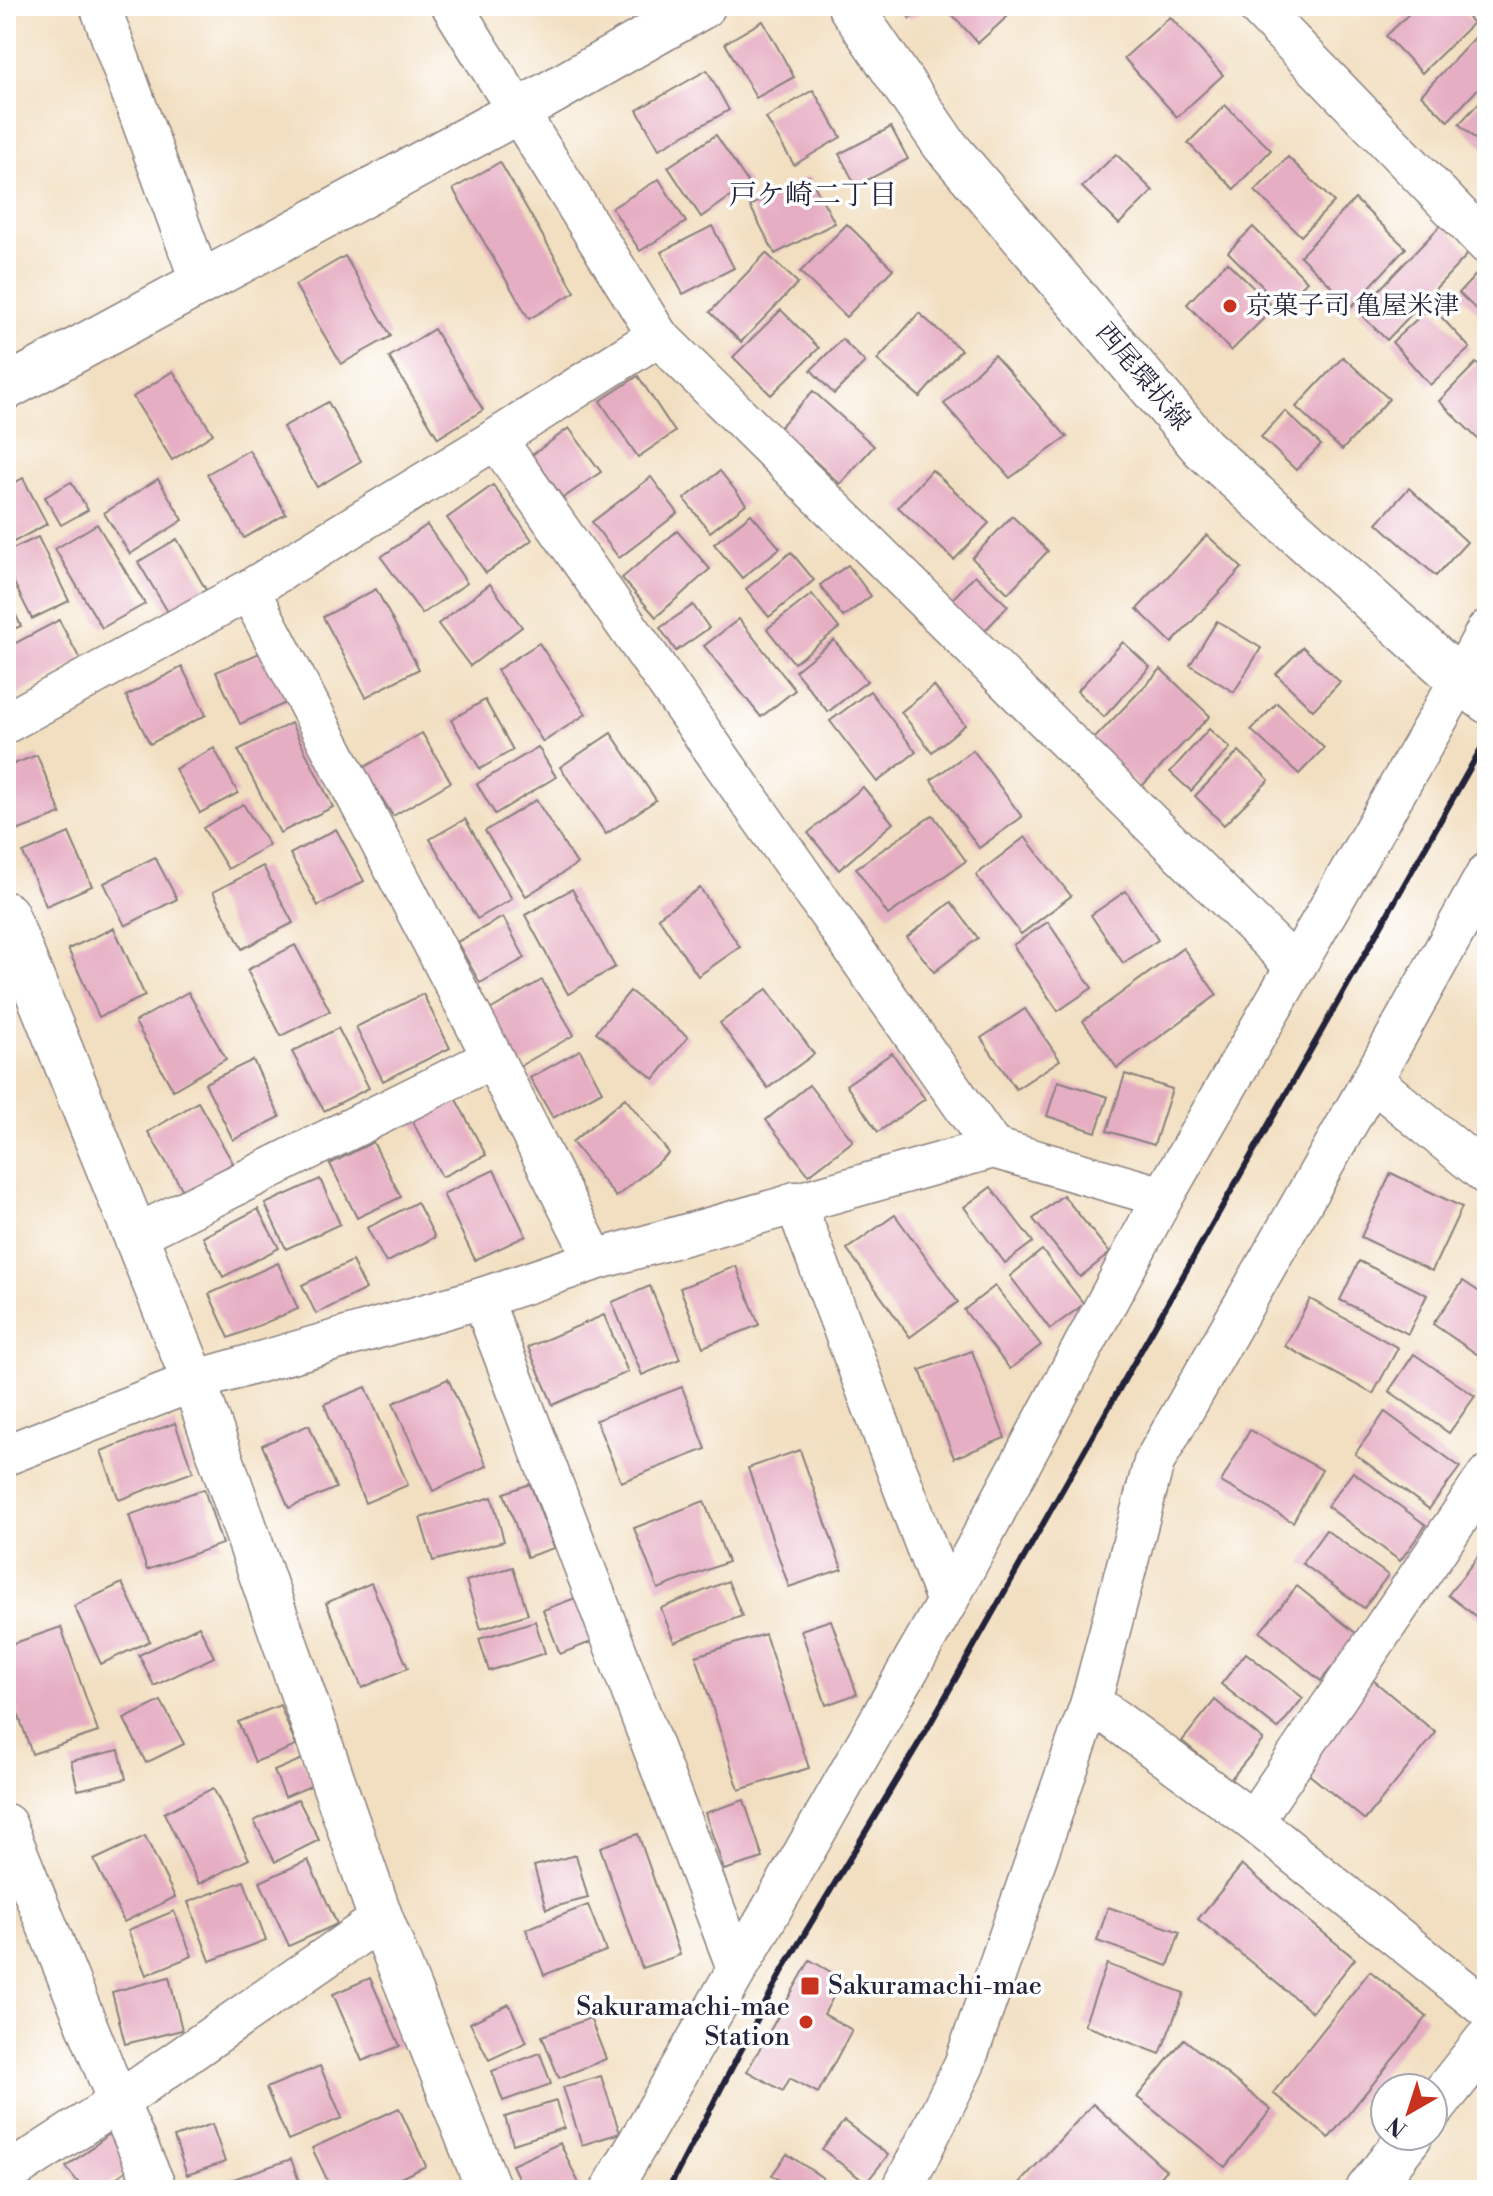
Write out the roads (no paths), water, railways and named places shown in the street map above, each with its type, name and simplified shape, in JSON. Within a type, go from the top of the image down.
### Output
[{"type":"street","points":[[100,6],[201,283]]},
{"type":"street","points":[[452,6],[658,336],[1295,966]]},
{"type":"street","points":[[6,388],[517,112],[703,6]]},
{"type":"street","name":"西尾環状線","points":[[850,6],[944,144],[1203,448],[1474,691]]},
{"type":"street","points":[[1257,6],[1487,244]]},
{"type":"street","points":[[6,723],[249,590],[658,336]]},
{"type":"street","points":[[496,439],[993,1148]]},
{"type":"street","points":[[249,590],[595,1260]]},
{"type":"street","points":[[611,2190],[947,1602],[1163,1197],[1295,966],[1474,691],[1487,630]]},
{"type":"street","points":[[902,2190],[964,2065],[1091,1702],[1154,1462],[1487,873]]},
{"type":"street","points":[[6,914],[194,1381],[381,1919],[489,2190]]},
{"type":"street","points":[[136,1235],[493,1058]]},
{"type":"street","points":[[1372,1080],[1487,1175]]},
{"type":"street","points":[[6,1455],[194,1381],[482,1298],[595,1260],[993,1148],[1163,1197]]},
{"type":"street","points":[[795,1202],[947,1602]]},
{"type":"street","points":[[482,1298],[737,1968]]},
{"type":"street","points":[[1253,1821],[1487,1476]]},
{"type":"street","points":[[1091,1702],[1253,1821],[1487,2009]]},
{"type":"street","points":[[6,1824],[118,2102],[157,2190]]},
{"type":"street","points":[[6,2175],[118,2102],[381,1919]]},
{"type":"street","points":[[1449,2088],[1487,2040]]},
{"type":"street","points":[[1368,2190],[1398,2152]]},
{"type":"railway","points":[[668,2190],[784,1968],[926,1731],[1487,738]]},
{"type":"place","name":"京菓子司 亀屋米津","points":[[1230,306]]},
{"type":"place","name":"Sakuramachi-mae","points":[[810,1986]]},
{"type":"place","name":"Sakuramachi-mae Station","points":[[806,2022]]},
{"type":"district","name":"戸ケ崎二丁目","points":[[813,195]]}]
